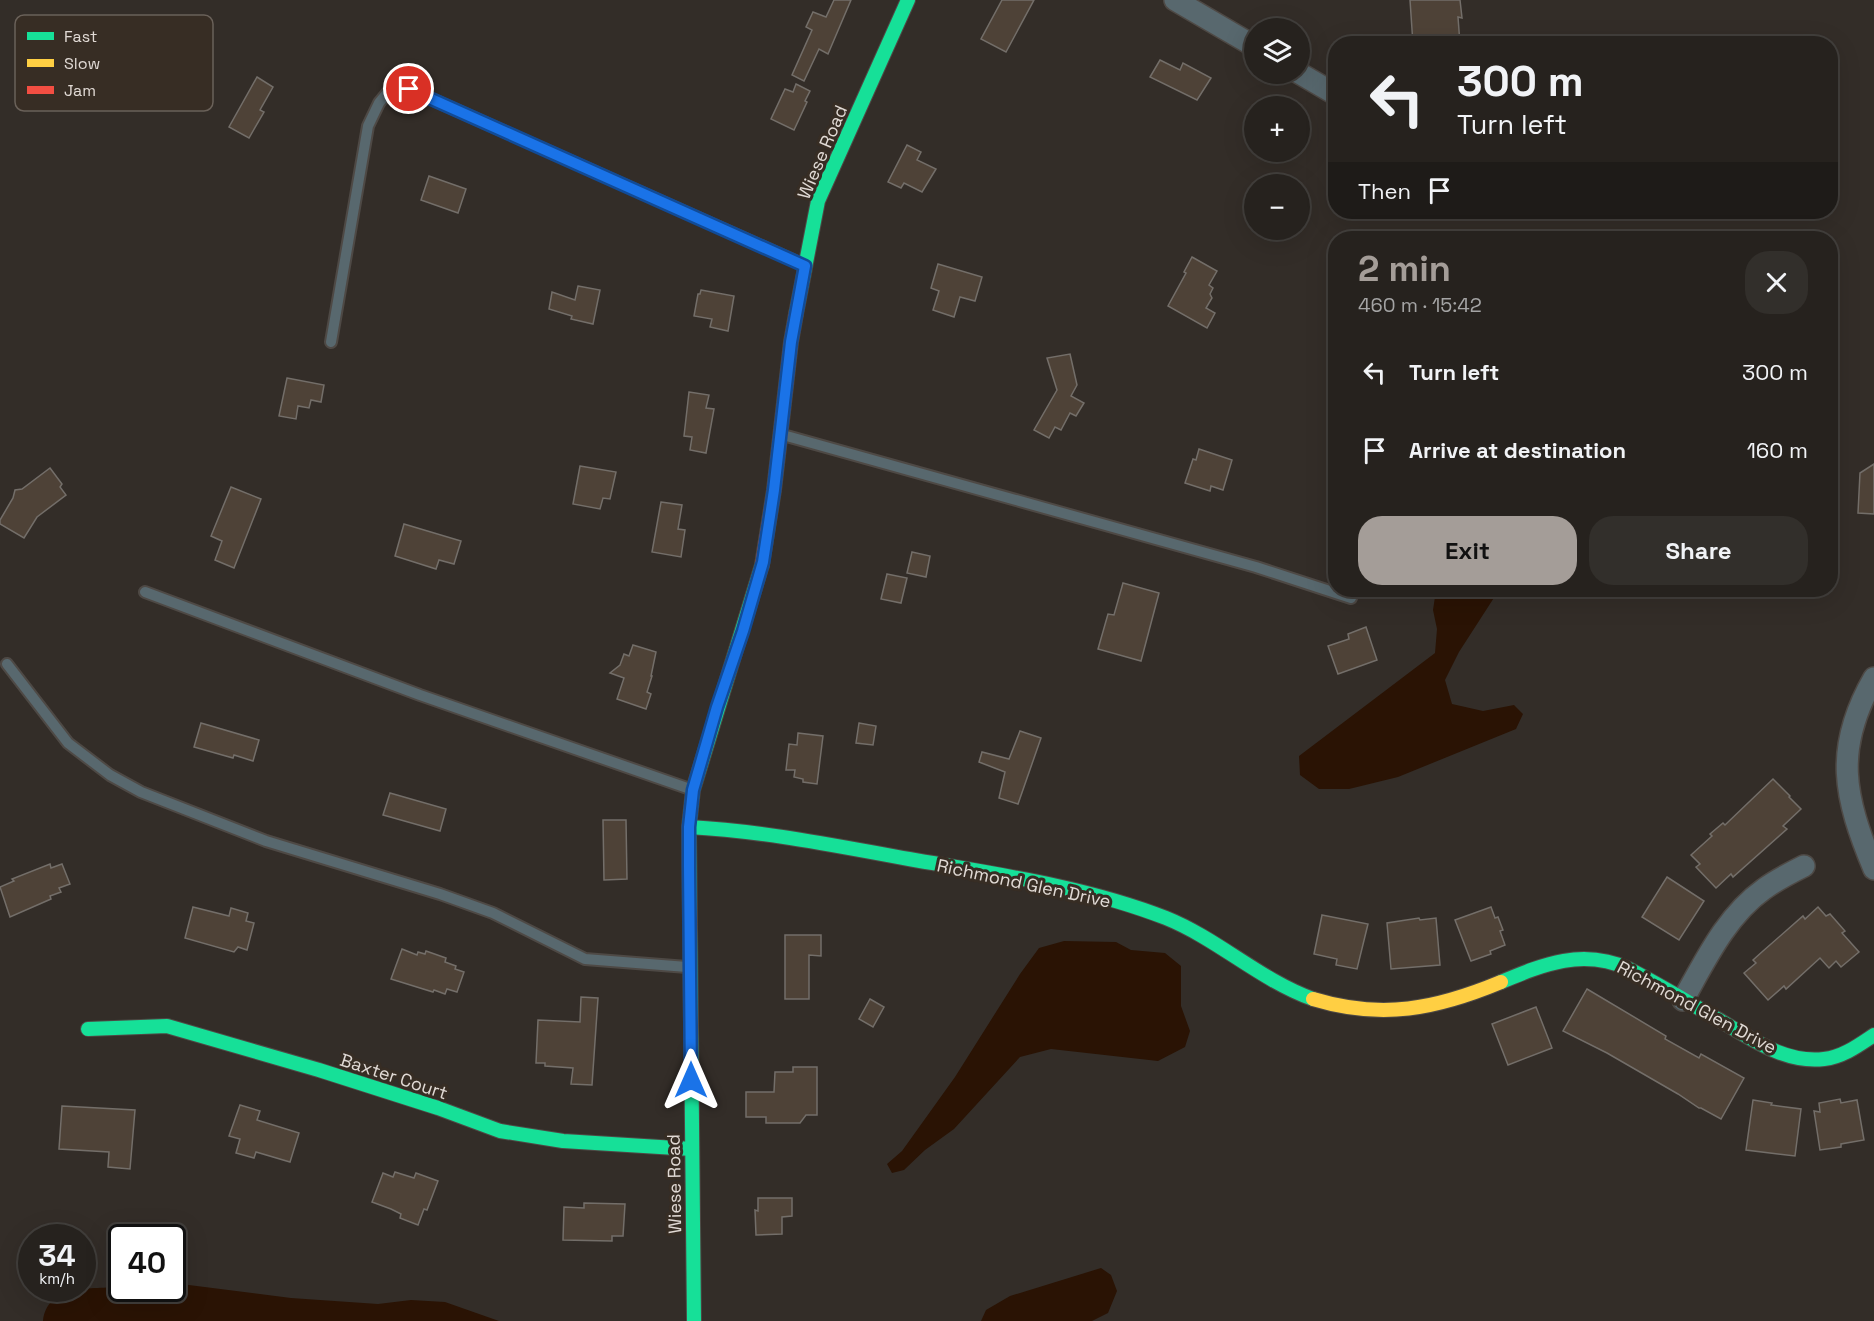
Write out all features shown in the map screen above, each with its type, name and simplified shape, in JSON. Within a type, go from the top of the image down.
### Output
[{"type":"street","name":"Wiese Road","points":[[694,1321],[689,827],[693,790],[763,562],[791,342],[818,201],[908,0]]},
{"type":"street","points":[[1175,0],[1244,40]]},
{"type":"street","points":[[1310,79],[1328,90]]},
{"type":"street","points":[[1874,678],[1861,700],[1850,731],[1846,766],[1848,794],[1853,813],[1874,869]]},
{"type":"street","name":"Richmond Glen Drive","points":[[689,827],[721,828],[800,840],[994,874],[1088,894],[1175,922],[1211,939],[1244,962],[1295,991],[1320,1001],[1362,1010],[1406,1011],[1456,1000],[1555,962],[1585,957],[1609,961],[1642,977],[1766,1048],[1797,1058],[1825,1059],[1848,1051],[1874,1035]]},
{"type":"street","points":[[1683,1000],[1714,944],[1744,907],[1762,890],[1804,866]]},
{"type":"street","name":"Baxter Court","points":[[88,1029],[167,1026],[438,1108],[500,1131],[563,1142],[692,1149]]},
{"type":"lane","points":[[331,342],[368,126],[388,92],[399,90],[409,89],[805,266]]},
{"type":"lane","points":[[780,434],[1256,567],[1328,591]]},
{"type":"lane","points":[[145,592],[420,695],[693,790]]},
{"type":"lane","points":[[7,664],[68,743],[110,775],[141,792],[266,841],[440,894],[493,913],[585,959],[690,967]]},
{"type":"shaded area","points":[[1435,597],[1494,597],[1459,652],[1445,680],[1452,704],[1483,711],[1514,705],[1523,714],[1516,729],[1398,777],[1349,789],[1319,789],[1300,775],[1299,756],[1435,653],[1437,629],[1433,610]]},
{"type":"shaded area","points":[[1064,941],[1116,942],[1131,950],[1165,953],[1181,966],[1181,1006],[1190,1031],[1185,1047],[1158,1061],[1051,1049],[1020,1057],[954,1129],[925,1150],[904,1170],[892,1173],[887,1164],[902,1151],[955,1077],[1039,948]]},
{"type":"shaded area","points":[[1101,1268],[1111,1275],[1117,1291],[1108,1313],[1092,1321],[981,1321],[986,1310],[1010,1296]]},
{"type":"shaded area","points":[[186,1285],[291,1298],[378,1304],[411,1300],[445,1302],[499,1321],[43,1321],[46,1309],[51,1302],[96,1302],[96,1288],[108,1288],[108,1302],[186,1302]]},
{"type":"building","points":[[834,0],[851,0],[828,54],[819,49],[804,81],[792,75],[812,30],[806,27],[813,12],[826,17]]},
{"type":"building","points":[[1002,0],[1034,0],[1006,52],[981,39]]},
{"type":"building","points":[[1410,0],[1460,0],[1462,18],[1458,17],[1459,36],[1412,36]]},
{"type":"building","points":[[1160,60],[1180,70],[1183,63],[1211,78],[1197,100],[1150,77]]},
{"type":"building","points":[[257,77],[273,87],[260,110],[264,112],[249,138],[229,127]]},
{"type":"building","points":[[796,84],[810,91],[794,130],[771,119],[785,89],[793,92]]},
{"type":"building","points":[[907,145],[921,152],[917,160],[936,169],[922,192],[904,183],[901,188],[888,182]]},
{"type":"building","points":[[429,176],[466,189],[458,213],[421,200]]},
{"type":"building","points":[[1192,257],[1217,271],[1209,285],[1213,288],[1210,294],[1212,298],[1206,308],[1215,313],[1207,328],[1168,306]]},
{"type":"building","points":[[938,264],[982,277],[975,301],[960,297],[954,317],[933,310],[939,291],[931,288]]},
{"type":"building","points":[[578,286],[600,290],[593,324],[571,319],[572,316],[549,309],[552,292],[575,300]]},
{"type":"building","points":[[701,290],[734,296],[728,331],[710,327],[712,319],[694,316],[698,294]]},
{"type":"building","points":[[1070,354],[1077,385],[1071,396],[1084,403],[1076,416],[1070,413],[1061,430],[1055,427],[1049,438],[1034,430],[1057,390],[1047,358]]},
{"type":"building","points":[[287,378],[324,385],[321,402],[311,400],[309,408],[298,406],[296,419],[279,416]]},
{"type":"building","points":[[689,392],[709,395],[706,408],[714,409],[706,453],[690,450],[692,437],[684,436]]},
{"type":"building","points":[[1199,449],[1232,460],[1223,490],[1211,486],[1210,491],[1185,483]]},
{"type":"building","points":[[1874,464],[1874,514],[1858,513],[1860,473]]},
{"type":"building","points":[[580,466],[616,472],[610,499],[603,498],[600,509],[573,504]]},
{"type":"building","points":[[50,468],[62,484],[60,487],[66,495],[37,517],[24,538],[0,524],[15,490],[22,489]]},
{"type":"building","points":[[231,487],[261,499],[234,568],[215,560],[222,541],[211,536]]},
{"type":"building","points":[[661,502],[682,505],[678,529],[685,530],[681,557],[652,552]]},
{"type":"building","points":[[404,524],[461,541],[454,564],[439,560],[436,569],[395,556]]},
{"type":"building","points":[[912,552],[930,556],[926,577],[907,573]]},
{"type":"building","points":[[887,574],[907,578],[901,603],[881,599]]},
{"type":"building","points":[[1123,583],[1159,593],[1141,661],[1098,649],[1108,614],[1114,615]]},
{"type":"building","points":[[1366,627],[1377,660],[1338,674],[1328,646],[1349,639],[1348,634]]},
{"type":"building","points":[[633,645],[656,652],[647,692],[651,694],[646,709],[617,699],[624,678],[610,673],[620,665],[624,654],[629,656]]},
{"type":"building","points":[[201,723],[259,740],[253,761],[194,747]]},
{"type":"building","points":[[859,723],[876,726],[873,745],[856,743]]},
{"type":"building","points":[[1020,731],[1041,738],[1018,804],[999,798],[1005,772],[979,762],[982,752],[1009,759]]},
{"type":"building","points":[[798,733],[823,736],[817,784],[803,782],[803,779],[794,777],[795,770],[786,770],[789,744],[797,745]]},
{"type":"building","points":[[1773,779],[1801,809],[1783,826],[1787,829],[1733,877],[1731,874],[1716,888],[1696,867],[1700,864],[1691,855],[1712,836],[1710,834],[1723,823],[1725,825]]},
{"type":"building","points":[[390,793],[446,809],[440,831],[383,815]]},
{"type":"building","points":[[603,820],[626,820],[627,879],[604,880]]},
{"type":"building","points":[[50,864],[51,868],[62,864],[70,884],[59,888],[61,892],[50,896],[51,899],[10,917],[0,887],[14,881],[12,879]]},
{"type":"building","points":[[1667,877],[1704,901],[1679,940],[1642,917]]},
{"type":"building","points":[[193,907],[229,916],[231,908],[248,913],[246,921],[254,923],[247,950],[238,947],[234,952],[185,938]]},
{"type":"building","points":[[1491,907],[1503,930],[1500,931],[1505,945],[1490,951],[1491,954],[1471,961],[1455,920]]},
{"type":"building","points":[[1818,907],[1826,916],[1830,914],[1845,931],[1842,933],[1859,952],[1841,967],[1836,961],[1829,968],[1820,958],[1786,989],[1784,986],[1768,1000],[1744,973],[1756,963],[1753,960],[1763,951],[1803,916],[1805,919]]},
{"type":"building","points":[[1322,915],[1368,924],[1357,969],[1336,965],[1337,959],[1314,954]]},
{"type":"building","points":[[1419,918],[1420,920],[1436,918],[1440,965],[1391,969],[1387,923]]},
{"type":"building","points":[[785,935],[821,935],[821,956],[809,955],[809,999],[785,999]]},
{"type":"building","points":[[402,949],[417,955],[418,952],[425,954],[426,951],[446,958],[445,962],[464,972],[457,992],[447,989],[445,994],[434,990],[433,992],[391,979]]},
{"type":"building","points":[[1587,989],[1666,1036],[1665,1039],[1699,1058],[1701,1054],[1744,1078],[1721,1119],[1607,1053],[1563,1031]]},
{"type":"building","points":[[581,997],[598,998],[592,1085],[571,1084],[573,1068],[536,1063],[538,1020],[580,1022]]},
{"type":"building","points":[[870,999],[884,1007],[873,1027],[859,1019]]},
{"type":"building","points":[[1536,1007],[1552,1048],[1508,1065],[1492,1024]]},
{"type":"building","points":[[793,1067],[817,1067],[817,1115],[806,1115],[800,1123],[766,1123],[766,1117],[746,1117],[746,1092],[774,1092],[775,1072],[793,1072]]},
{"type":"building","points":[[1840,1099],[1841,1103],[1857,1100],[1864,1140],[1820,1150],[1814,1111],[1820,1112],[1819,1103]]},
{"type":"building","points":[[1753,1100],[1801,1109],[1795,1156],[1746,1150]]},
{"type":"building","points":[[240,1105],[260,1111],[257,1120],[299,1133],[290,1162],[256,1152],[254,1158],[236,1153],[240,1139],[229,1136]]},
{"type":"building","points":[[62,1106],[135,1110],[130,1169],[108,1167],[109,1152],[59,1149]]},
{"type":"building","points":[[395,1172],[414,1178],[416,1173],[438,1181],[427,1210],[424,1209],[418,1225],[400,1218],[401,1214],[391,1209],[372,1202],[383,1173],[393,1177]]},
{"type":"building","points":[[758,1198],[792,1198],[792,1216],[782,1217],[782,1234],[756,1235],[755,1210],[758,1211]]},
{"type":"building","points":[[584,1203],[625,1204],[623,1236],[612,1236],[612,1241],[563,1240],[564,1207],[584,1208]]},
{"type":"traffic: fast","points":[[796,314],[818,201],[908,0]]},
{"type":"traffic: fast","points":[[694,1321],[689,827],[693,790],[762,565]]},
{"type":"traffic: fast","points":[[689,827],[772,835],[827,844],[1006,876],[1103,897],[1166,918],[1185,927],[1275,981],[1313,999]]},
{"type":"traffic: fast","points":[[1501,982],[1548,964],[1580,959],[1596,960],[1629,969],[1766,1047],[1794,1057],[1831,1058],[1850,1050],[1874,1035]]},
{"type":"traffic: fast","points":[[88,1029],[167,1026],[319,1070],[438,1108],[500,1131],[563,1141],[692,1149]]},
{"type":"traffic: slow","points":[[1313,999],[1362,1009],[1409,1008],[1454,999],[1501,982]]},
{"type":"traffic: jam","points":[[762,565],[774,490],[796,314]]},
{"type":"route","points":[[409,89],[805,266],[791,342],[774,490],[763,562],[693,790],[689,827],[691,1080]]}]
